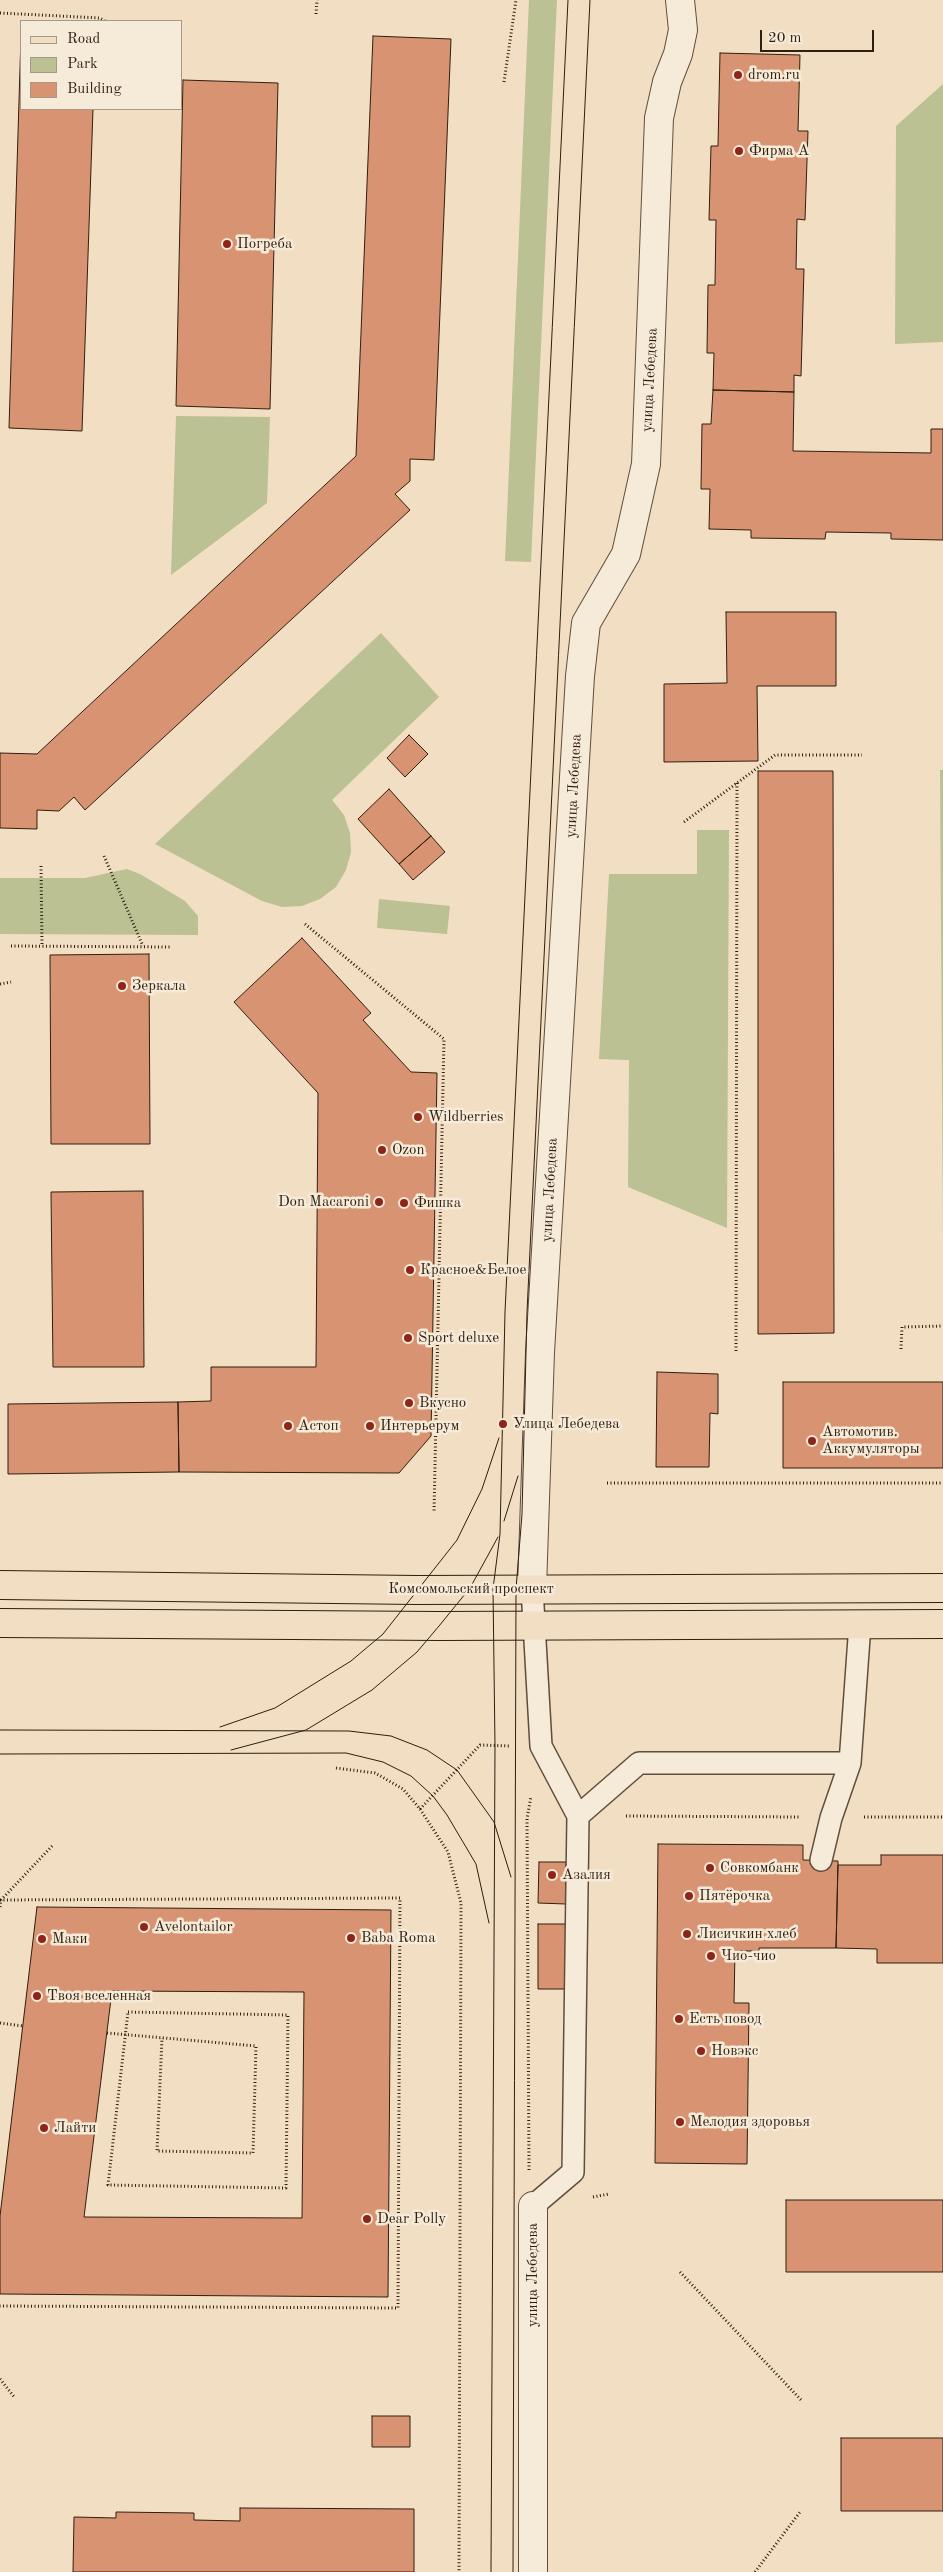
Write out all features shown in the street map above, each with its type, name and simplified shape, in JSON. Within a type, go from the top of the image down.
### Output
[{"type":"main road","name":"Комсомольский проспект","points":[[0,1585],[177,1588],[943,1588]]},
{"type":"main road","points":[[0,1623],[534,1626],[943,1624]]},
{"type":"street","name":"улица Лебедева","points":[[532,1588],[541,1342],[580,676],[586,623],[626,554],[646,464],[659,118],[667,82],[678,54],[683,30],[680,0]]},
{"type":"street","name":"улица Лебедева","points":[[533,2206],[533,2572]]},
{"type":"lane","points":[[532,1588],[541,1746],[578,1816],[639,1763],[850,1763]]},
{"type":"lane","points":[[821,1860],[830,1818],[850,1763],[860,1624]]},
{"type":"lane","name":"улица Лебедева","points":[[533,2206],[572,2172],[578,1816]]},
{"type":"path","points":[[316,14],[317,0]]},
{"type":"path","points":[[504,82],[516,0]]},
{"type":"path","points":[[0,13],[100,18],[103,20]]},
{"type":"path","points":[[684,822],[775,755],[862,755]]},
{"type":"path","points":[[736,1351],[737,783]]},
{"type":"path","points":[[104,856],[143,946]]},
{"type":"path","points":[[41,866],[42,946]]},
{"type":"path","points":[[305,924],[444,1039],[434,1513]]},
{"type":"path","points":[[12,946],[170,947]]},
{"type":"path","points":[[0,984],[11,982]]},
{"type":"path","points":[[901,1349],[902,1326],[943,1326]]},
{"type":"path","points":[[607,1483],[943,1483]]},
{"type":"path","points":[[420,1809],[480,1745],[541,1746],[527,1820],[529,2165],[533,2206]]},
{"type":"path","points":[[336,1768],[375,1774],[403,1789],[420,1809],[448,1852],[461,1903],[459,2572]]},
{"type":"path","points":[[623,1816],[830,1818],[943,1816]]},
{"type":"path","points":[[0,1907],[0,1900],[53,1845]]},
{"type":"path","points":[[0,1900],[400,1898],[398,2308],[0,2306]]},
{"type":"path","points":[[128,2012],[288,2015],[286,2188],[108,2185],[126,2035],[128,2012]]},
{"type":"path","points":[[0,2024],[24,2026]]},
{"type":"path","points":[[107,2033],[256,2046],[253,2154],[157,2151],[162,2038]]},
{"type":"path","points":[[680,2272],[802,2401]]},
{"type":"path","points":[[0,2379],[15,2398]]},
{"type":"path","points":[[755,2572],[800,2512]]},
{"type":"green space","points":[[529,0],[557,0],[531,562],[505,561]]},
{"type":"green space","points":[[943,84],[943,342],[895,344],[896,126]]},
{"type":"green space","points":[[176,416],[270,417],[267,503],[171,575]]},
{"type":"green space","points":[[381,633],[439,697],[332,800],[344,815],[350,833],[351,852],[346,870],[336,887],[320,899],[302,906],[282,907],[262,901],[155,844]]},
{"type":"green space","points":[[940,770],[943,770],[943,1241]]},
{"type":"green space","points":[[697,830],[729,830],[727,1228],[628,1187],[629,1060],[599,1059],[609,874],[697,874]]},
{"type":"green space","points":[[127,869],[140,874],[185,901],[198,916],[198,935],[0,934],[0,878],[85,878]]},
{"type":"green space","points":[[379,899],[450,906],[447,934],[377,928]]},
{"type":"building","points":[[373,36],[451,39],[434,460],[410,459],[410,481],[395,494],[410,510],[85,810],[74,797],[59,811],[37,810],[37,829],[0,828],[0,753],[37,754],[356,456]]},
{"type":"building","points":[[720,53],[800,55],[798,131],[808,131],[805,220],[797,219],[796,269],[804,269],[801,376],[794,375],[794,392],[713,390],[714,353],[707,353],[708,285],[715,285],[716,220],[709,220],[711,146],[718,146]]},
{"type":"building","points":[[20,69],[20,110],[93,110],[82,431],[9,428]]},
{"type":"building","name":"Погреба","points":[[183,80],[278,83],[270,409],[176,406]]},
{"type":"building","points":[[713,390],[794,392],[793,451],[931,453],[931,429],[943,429],[943,540],[891,539],[891,533],[826,532],[825,539],[751,538],[751,530],[709,529],[710,489],[701,489],[702,424],[711,424]]},
{"type":"building","points":[[726,612],[836,612],[836,686],[757,686],[758,761],[664,762],[664,684],[727,683]]},
{"type":"building","points":[[409,735],[428,754],[405,777],[387,758]]},
{"type":"building","points":[[758,771],[833,771],[834,1333],[758,1334]]},
{"type":"building","points":[[389,789],[431,836],[399,864],[358,819]]},
{"type":"building","points":[[431,836],[445,852],[413,880],[399,864]]},
{"type":"building","points":[[302,938],[371,1013],[363,1020],[411,1072],[437,1073],[431,1436],[399,1473],[179,1472],[178,1402],[211,1401],[211,1367],[316,1367],[318,1093],[234,1002]]},
{"type":"building","points":[[149,954],[150,1144],[51,1144],[50,955]]},
{"type":"building","points":[[143,1191],[144,1367],[53,1367],[51,1192]]},
{"type":"building","points":[[657,1372],[718,1374],[718,1414],[710,1413],[709,1467],[656,1467]]},
{"type":"building","points":[[783,1382],[943,1382],[943,1468],[783,1468]]},
{"type":"building","points":[[178,1402],[179,1472],[8,1474],[8,1404]]},
{"type":"building","points":[[658,1844],[803,1845],[803,1860],[838,1861],[836,1948],[759,1948],[759,1951],[735,1951],[734,2003],[749,2003],[747,2164],[655,2163]]},
{"type":"building","points":[[881,1855],[943,1855],[943,1963],[877,1963],[877,1949],[836,1948],[838,1865],[881,1865]]},
{"type":"building","points":[[539,1862],[566,1862],[566,1904],[538,1903]]},
{"type":"building","points":[[37,1907],[391,1910],[388,2297],[0,2294],[0,2216]],"holes":[[[112,1991],[304,1992],[302,2218],[84,2217]]]},
{"type":"building","points":[[538,1924],[567,1924],[567,1989],[538,1989]]},
{"type":"building","points":[[786,2200],[943,2200],[943,2272],[786,2272]]},
{"type":"building","points":[[372,2416],[410,2416],[410,2447],[372,2447]]},
{"type":"building","points":[[841,2438],[943,2438],[943,2511],[841,2511]]},
{"type":"building","points":[[240,2508],[414,2509],[414,2572],[73,2572],[74,2517],[116,2518],[116,2512],[194,2513],[194,2520],[240,2521]]},
{"type":"tram line","points":[[491,2572],[495,1746],[493,1589],[500,1534],[505,1312],[568,0]]},
{"type":"tram line","points":[[513,2572],[516,1589],[522,1514],[527,1312],[590,0]]},
{"type":"tram line","points":[[220,1727],[275,1708],[351,1661],[383,1634],[457,1540],[482,1489],[499,1438]]},
{"type":"tram line","points":[[504,1521],[518,1476]]},
{"type":"tram line","points":[[231,1750],[306,1730],[372,1690],[417,1652],[439,1626],[470,1588],[498,1537]]},
{"type":"tram line","points":[[0,1730],[349,1731],[391,1736],[427,1750],[457,1770],[494,1822],[511,1877]]},
{"type":"tram line","points":[[0,1754],[346,1753],[383,1762],[411,1776],[433,1796],[447,1815],[476,1864],[489,1923]]},
{"type":"place","name":"drom.ru","points":[[738,75]]},
{"type":"place","name":"Фирма А","points":[[739,151]]},
{"type":"place","name":"Погреба","points":[[227,244]]},
{"type":"place","name":"Зеркала","points":[[122,986]]},
{"type":"place","name":"Wildberries","points":[[418,1117]]},
{"type":"place","name":"Ozon","points":[[382,1150]]},
{"type":"place","name":"Don Macaroni","points":[[379,1202]]},
{"type":"place","name":"Фишка","points":[[404,1203]]},
{"type":"place","name":"Красное&Белое","points":[[410,1270]]},
{"type":"place","name":"Sport deluxe","points":[[408,1338]]},
{"type":"place","name":"Вкусно","points":[[409,1403]]},
{"type":"place","name":"Улица Лебедева","points":[[503,1424]]},
{"type":"place","name":"Астоп","points":[[288,1426]]},
{"type":"place","name":"Интерьерум","points":[[370,1426]]},
{"type":"place","name":"Автомотив. Аккумуляторы","points":[[812,1441]]},
{"type":"place","name":"Совкомбанк","points":[[710,1868]]},
{"type":"place","name":"Азалия","points":[[552,1875]]},
{"type":"place","name":"Пятёрочка","points":[[689,1896]]},
{"type":"place","name":"Avelontailor","points":[[144,1927]]},
{"type":"place","name":"Лисичкин хлеб","points":[[687,1934]]},
{"type":"place","name":"Baba Roma","points":[[351,1938]]},
{"type":"place","name":"Маки","points":[[42,1939]]},
{"type":"place","name":"Чио-чио","points":[[711,1956]]},
{"type":"place","name":"Твоя вселенная","points":[[37,1996]]},
{"type":"place","name":"Есть повод","points":[[679,2019]]},
{"type":"place","name":"Новэкс","points":[[701,2051]]},
{"type":"place","name":"Мелодия здоровья","points":[[680,2122]]},
{"type":"place","name":"Лайти","points":[[44,2128]]},
{"type":"place","name":"Dear Polly","points":[[367,2219]]}]
